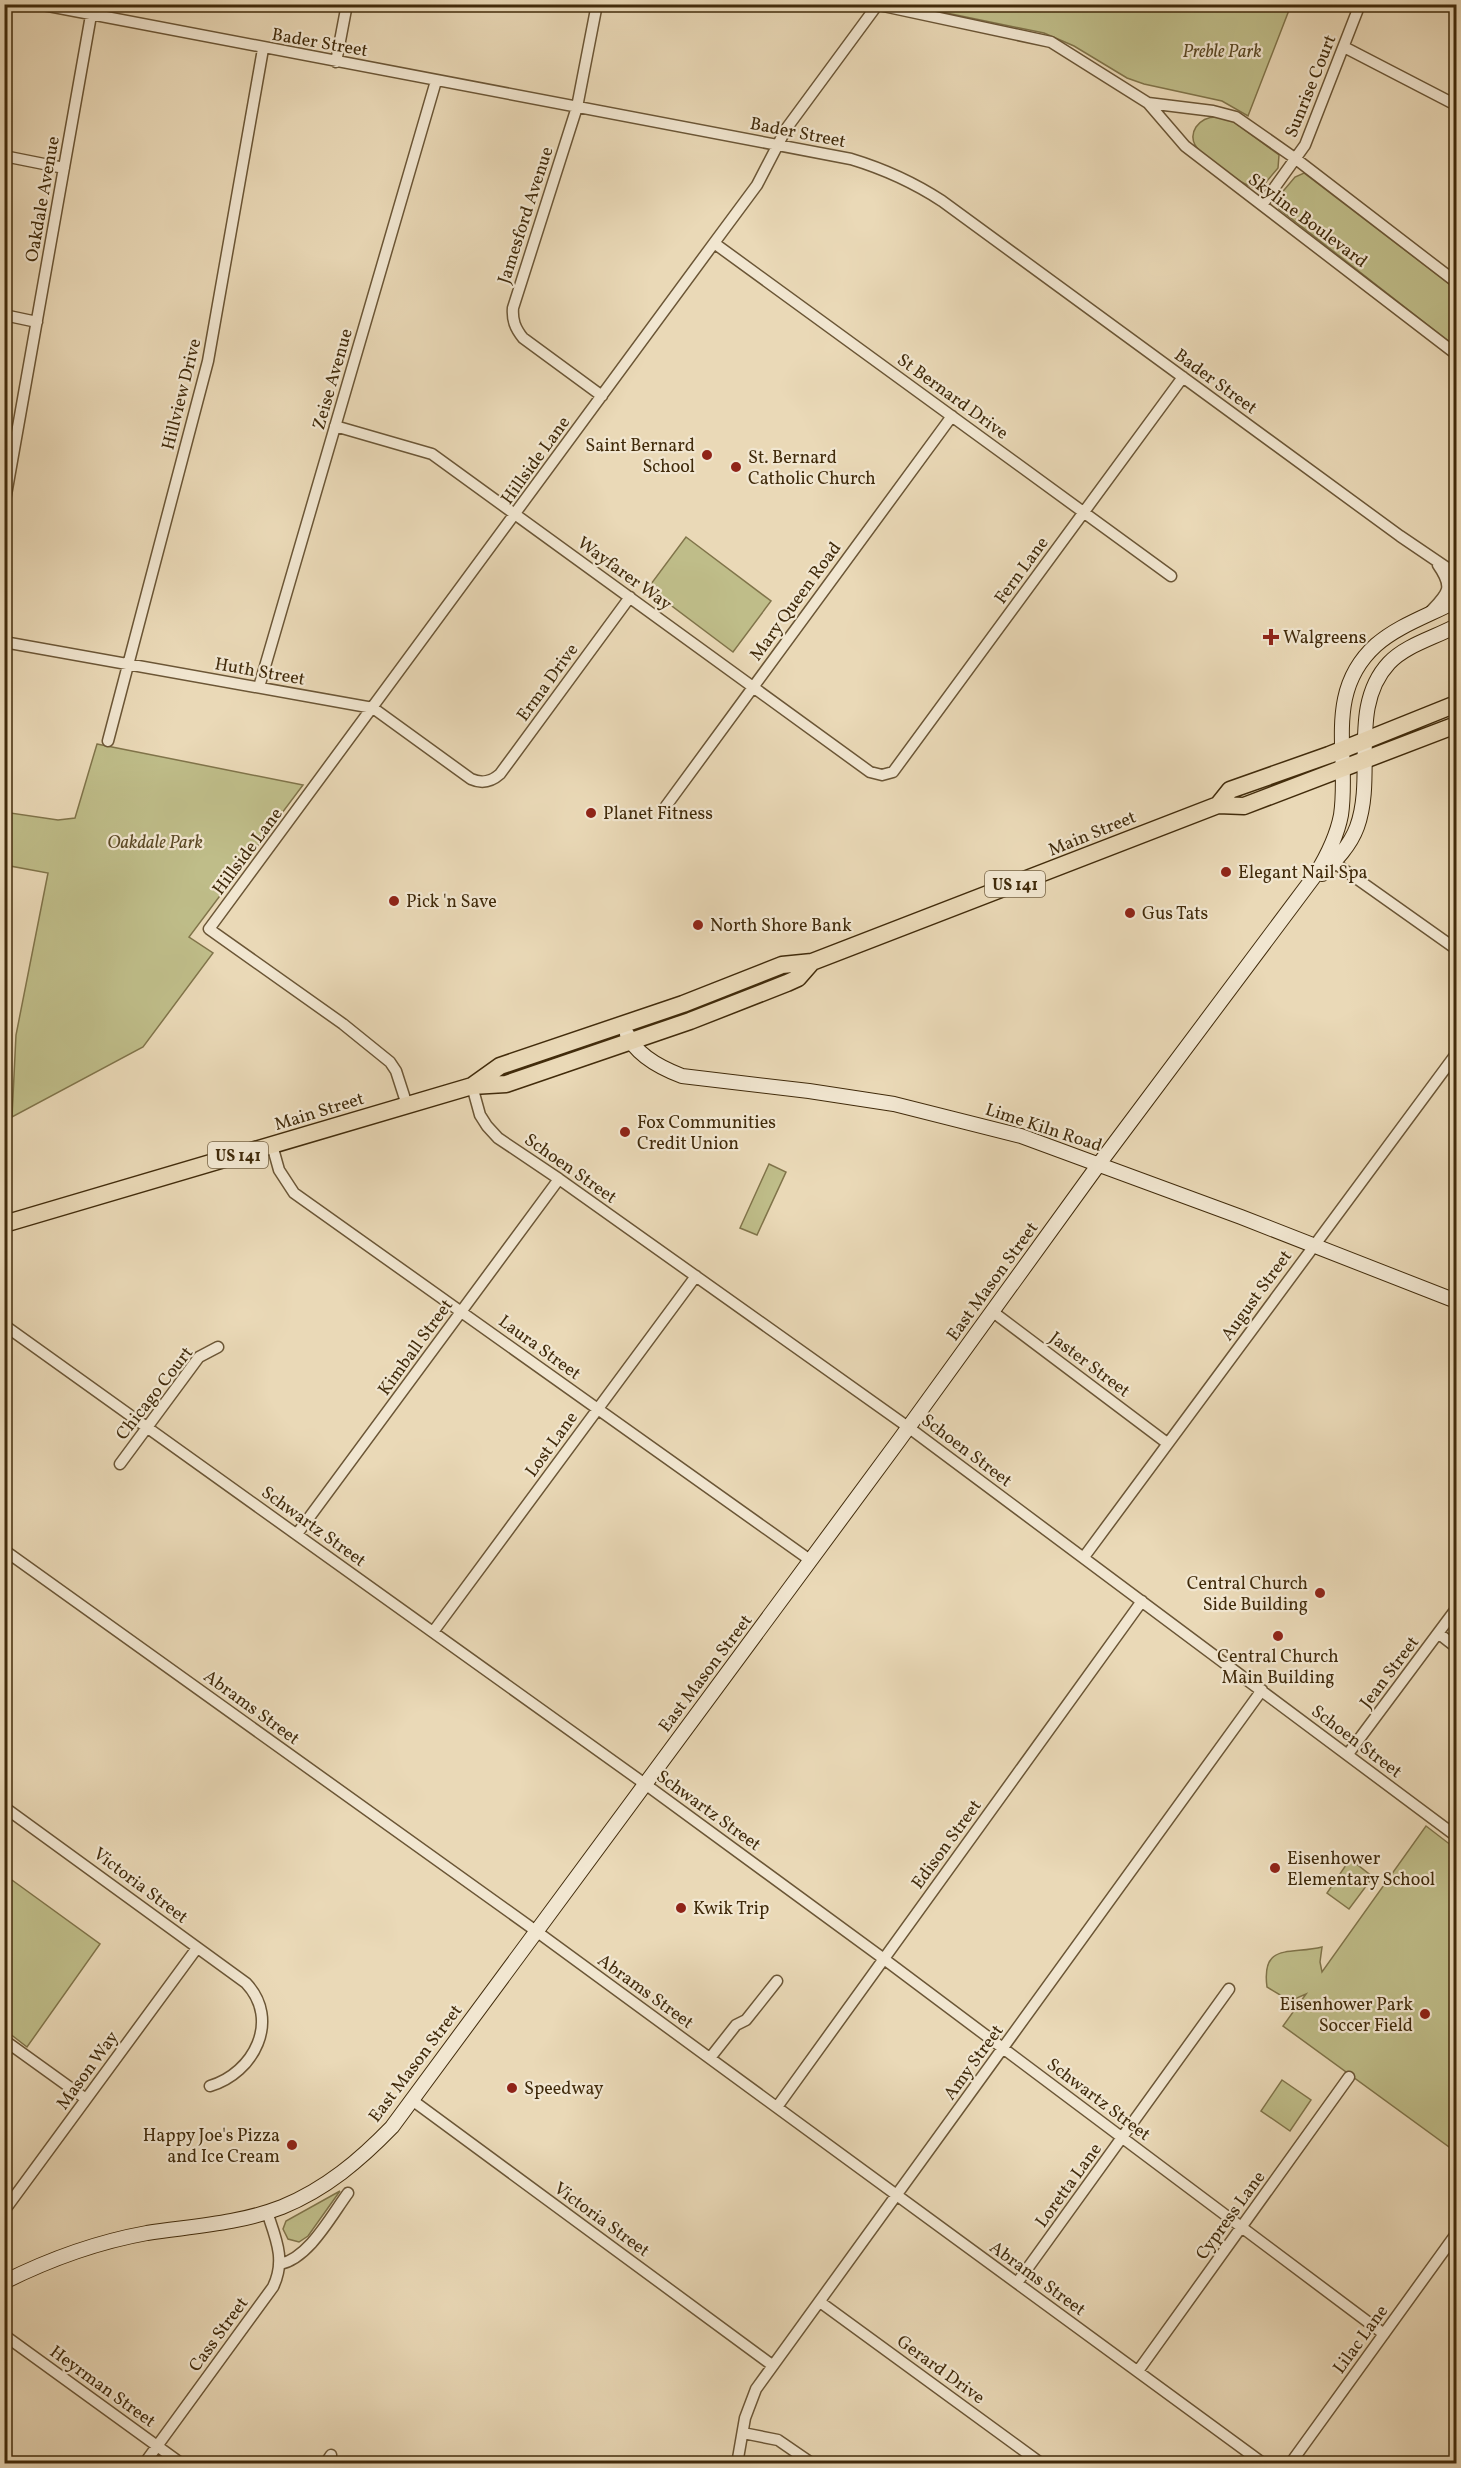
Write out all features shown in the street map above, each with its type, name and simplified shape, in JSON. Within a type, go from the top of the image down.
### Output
[{"type":"main road","name":"East Mason Street","points":[[1330,859],[1341,815],[1343,703],[1351,679],[1360,663],[1388,636],[1456,601]]},
{"type":"main road","name":"East Mason Street","points":[[4,2282],[56,2258],[112,2241],[227,2223],[267,2212],[305,2196],[346,2170],[392,2127],[993,1312],[1099,1164],[1300,897],[1330,859],[1344,850],[1356,828],[1362,803],[1367,707],[1375,684],[1388,664],[1408,649],[1454,626]]},
{"type":"main road","name":"Main Street","points":[[1218,805],[1230,790],[1341,750],[1456,704]]},
{"type":"main road","name":"Main Street","points":[[472,1086],[500,1066],[683,1004],[787,963],[812,962],[1218,805],[1244,806],[1456,725]]},
{"type":"main road","name":"Main Street","points":[[4,1224],[472,1086],[506,1084],[630,1042],[791,982],[812,962]]},
{"type":"main road","name":"Lime Kiln Road","points":[[622,1024],[630,1042],[659,1066],[682,1076],[843,1096],[904,1107],[1021,1136],[1456,1301]]},
{"type":"street","name":"Bader Street","points":[[38,4],[92,10],[263,49],[851,159],[877,167],[927,191],[1436,562],[1456,574]]},
{"type":"street","points":[[336,62],[347,4]]},
{"type":"street","name":"Jamesford Avenue","points":[[597,4],[577,107],[513,308],[513,316],[515,327],[523,338],[602,396]]},
{"type":"street","name":"Sunrise Court","points":[[1263,205],[1305,145],[1360,4]]},
{"type":"street","name":"Skyline Boulevard","points":[[876,5],[1051,42],[1148,103],[1185,146],[1456,354]]},
{"type":"street","name":"Hillside Lane","points":[[407,1105],[396,1071],[390,1062],[343,1024],[209,929],[757,185],[777,145],[876,5]]},
{"type":"street","name":"Oakdale Avenue","points":[[4,506],[92,10]]},
{"type":"street","points":[[1344,47],[1456,105]]},
{"type":"street","name":"Hillview Drive","points":[[108,741],[208,361],[263,49]]},
{"type":"street","name":"Zeise Avenue","points":[[259,687],[436,81]]},
{"type":"street","name":"Skyline Boulevard","points":[[1148,103],[1213,111],[1236,117],[1296,159],[1456,282]]},
{"type":"street","points":[[4,156],[64,168]]},
{"type":"street","name":"St Bernard Drive","points":[[714,243],[1171,576]]},
{"type":"street","points":[[4,315],[37,322]]},
{"type":"street","name":"Fern Lane","points":[[882,775],[892,772],[1183,377]]},
{"type":"street","name":"Mary Queen Road","points":[[666,807],[952,416]]},
{"type":"street","name":"Wayfarer Way","points":[[335,426],[432,454],[870,772],[882,775]]},
{"type":"street","points":[[1426,616],[1446,596],[1448,584],[1446,576],[1436,562]]},
{"type":"street","name":"Erma Drive","points":[[488,782],[500,774],[630,597]]},
{"type":"street","name":"Huth Street","points":[[4,642],[373,708],[471,779],[488,782]]},
{"type":"street","points":[[1330,859],[1456,949]]},
{"type":"street","name":"August Street","points":[[1084,1557],[1456,1054]]},
{"type":"street","name":"Schoen Street","points":[[472,1086],[480,1114],[498,1138],[908,1427],[1456,1836]]},
{"type":"street","name":"Laura Street","points":[[272,1145],[279,1170],[294,1193],[810,1560]]},
{"type":"street","name":"Kimball Street","points":[[297,1534],[559,1179]]},
{"type":"street","name":"Lost Lane","points":[[433,1632],[696,1276]]},
{"type":"street","name":"Jaster Street","points":[[993,1312],[1167,1443]]},
{"type":"street","name":"Schwartz Street","points":[[6,1329],[147,1427],[645,1784],[884,1959],[1384,2334]]},
{"type":"street","name":"Chicago Court","points":[[120,1464],[199,1357],[218,1347]]},
{"type":"street","name":"Abrams Street","points":[[4,1550],[536,1931],[1264,2463]]},
{"type":"street","name":"Edison Street","points":[[777,2107],[1142,1601]]},
{"type":"street","name":"Jean Street","points":[[1348,1754],[1456,1609]]},
{"type":"street","points":[[1438,1633],[1456,1647]]},
{"type":"street","name":"Amy Street","points":[[737,2463],[749,2402],[772,2365],[820,2302],[1262,1690]]},
{"type":"street","name":"Victoria Street","points":[[4,1807],[136,1901],[255,1992],[263,2014],[263,2025],[257,2045],[235,2074],[225,2082],[210,2086]]},
{"type":"street","name":"Mason Way","points":[[4,2211],[197,1948]]},
{"type":"street","points":[[710,2058],[736,2025],[746,2020],[777,1981]]},
{"type":"street","name":"Loretta Lane","points":[[1017,2283],[1229,1989]]},
{"type":"street","points":[[4,2040],[86,2099]]},
{"type":"street","name":"Cypress Lane","points":[[1138,2371],[1349,2077]]},
{"type":"street","name":"Victoria Street","points":[[412,2100],[772,2365]]},
{"type":"street","points":[[267,2212],[279,2246],[280,2264],[302,2253],[348,2193]]},
{"type":"street","name":"Lilac Lane","points":[[1290,2463],[1456,2234]]},
{"type":"street","name":"Cass Street","points":[[144,2463],[273,2287],[280,2264]]},
{"type":"street","name":"Gerard Drive","points":[[820,2302],[1042,2463]]},
{"type":"street","name":"Heyrman Street","points":[[4,2335],[182,2463]]},
{"type":"street","points":[[743,2433],[778,2439],[813,2463]]},
{"type":"green space","name":"Preble Park","points":[[908,5],[1291,5],[1248,116],[1222,101],[1144,84],[1127,78],[1074,46],[1044,33]]},
{"type":"green space","points":[[1216,117],[1230,119],[1279,155],[1278,168],[1261,188],[1255,188],[1236,179],[1206,157],[1195,145],[1193,136],[1196,127],[1205,119]]},
{"type":"green space","points":[[1304,173],[1456,289],[1456,347],[1279,209],[1279,196],[1295,177]]},
{"type":"green space","points":[[686,537],[771,601],[733,652],[648,588]]},
{"type":"green space","name":"Oakdale Park","points":[[97,744],[303,785],[189,937],[213,953],[143,1047],[12,1117],[16,1035],[48,873],[5,865],[4,812],[58,820],[75,818]]},
{"type":"green space","points":[[769,1164],[786,1172],[757,1235],[740,1228]]},
{"type":"green space","points":[[1426,1826],[1456,1849],[1456,2152],[1283,2026],[1306,1994],[1290,2001],[1267,1987],[1266,1973],[1269,1963],[1281,1953],[1322,1947],[1320,1962],[1322,1972]]},
{"type":"green space","points":[[1350,1859],[1373,1877],[1349,1909],[1327,1893]]},
{"type":"green space","points":[[5,1875],[100,1944],[27,2047],[5,2030]]},
{"type":"green space","points":[[1282,2080],[1311,2100],[1290,2131],[1261,2111]]},
{"type":"green space","points":[[340,2191],[308,2236],[299,2242],[288,2239],[283,2229],[286,2221]]},
{"type":"place","name":"Saint Bernard School","points":[[707,455]]},
{"type":"place","name":"St. Bernard Catholic Church","points":[[736,467]]},
{"type":"place","name":"Walgreens","points":[[1271,637]]},
{"type":"place","name":"Planet Fitness","points":[[591,813]]},
{"type":"place","name":"Elegant Nail Spa","points":[[1226,872]]},
{"type":"place","name":"Pick 'n Save","points":[[394,901]]},
{"type":"place","name":"Gus Tats","points":[[1130,913]]},
{"type":"place","name":"North Shore Bank","points":[[698,925]]},
{"type":"place","name":"Fox Communities Credit Union","points":[[625,1132]]},
{"type":"place","name":"Central Church Side Building","points":[[1320,1593]]},
{"type":"place","name":"Central Church Main Building","points":[[1278,1636]]},
{"type":"place","name":"Eisenhower Elementary School","points":[[1275,1868]]},
{"type":"place","name":"Kwik Trip","points":[[681,1908]]},
{"type":"place","name":"Eisenhower Park Soccer Field","points":[[1425,2014]]},
{"type":"place","name":"Speedway","points":[[512,2088]]},
{"type":"place","name":"Happy Joe's Pizza and Ice Cream","points":[[292,2145]]}]
